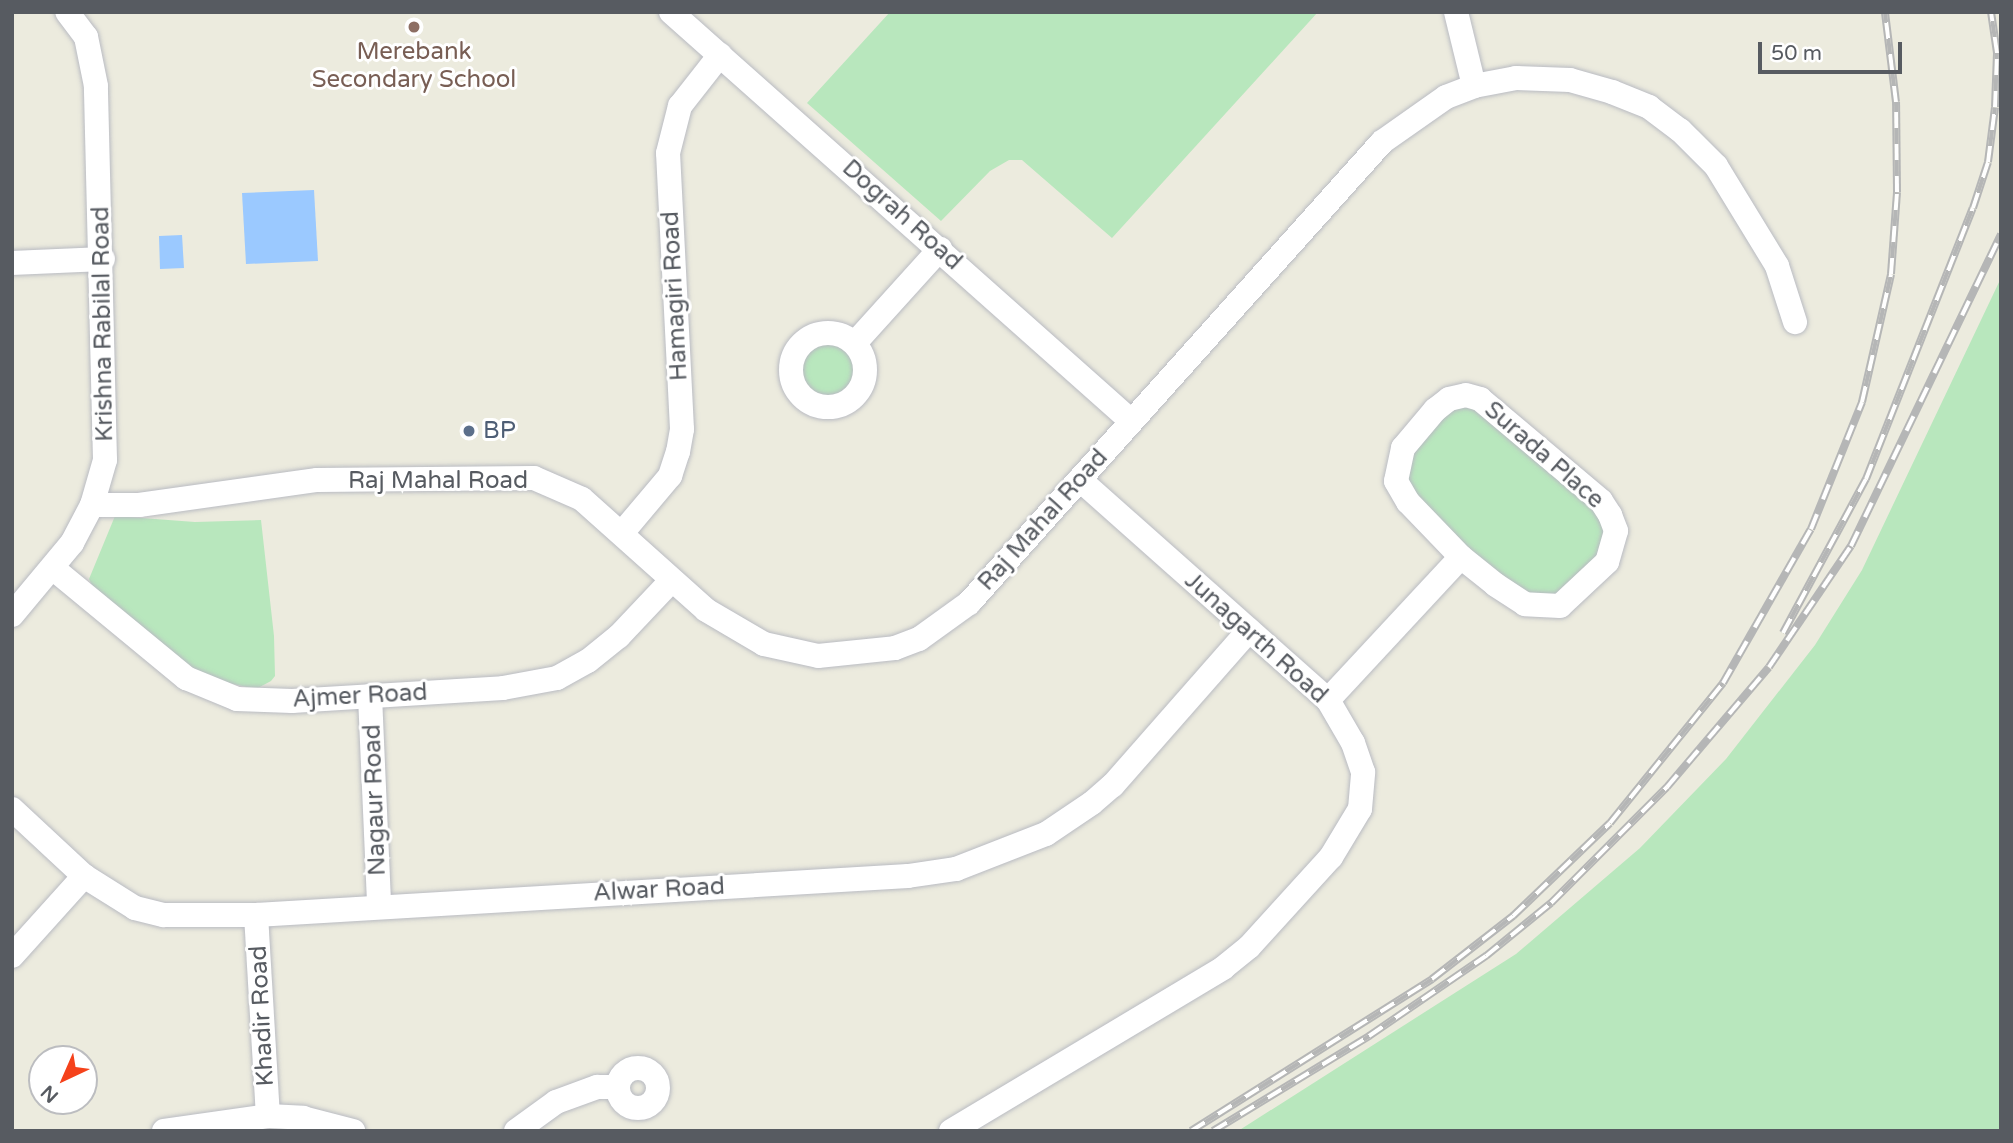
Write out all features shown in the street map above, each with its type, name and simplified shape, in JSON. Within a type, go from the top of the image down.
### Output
[{"type":"street","name":"Krishna Rabilal Road","points":[[12,615],[55,570],[92,505],[105,460],[107,421],[96,86],[86,37],[67,12]]},
{"type":"street","name":"Dograh Road","points":[[671,12],[1131,421]]},
{"type":"street","points":[[1456,12],[1474,86]]},
{"type":"street","name":"Hamagiri Road","points":[[622,533],[670,476],[678,452],[682,429],[668,153],[680,106],[720,55]]},
{"type":"street","name":"Raj Mahal Road","points":[[92,505],[139,505],[317,480],[534,478],[562,487],[622,533],[671,581],[736,630],[777,648],[845,657],[895,648],[919,639],[969,603],[1382,142],[1418,113],[1474,86],[1516,78],[1570,80],[1612,92],[1659,115],[1716,166],[1777,266],[1795,322]]},
{"type":"street","points":[[855,343],[940,249]]},
{"type":"street","points":[[12,263],[103,259]]},
{"type":"street","name":"Surada Place","points":[[1466,395],[1480,399],[1601,501],[1616,531],[1607,562],[1560,606],[1525,604],[1461,557],[1408,502],[1396,481],[1403,449],[1435,411],[1449,399],[1466,395]]},
{"type":"street","name":"Junagarth Road","points":[[951,1131],[1223,968],[1249,947],[1331,857],[1347,838],[1360,808],[1363,772],[1353,743],[1328,700],[1080,480]]},
{"type":"street","points":[[1328,700],[1461,557]]},
{"type":"street","name":"Ajmer Road","points":[[55,570],[163,661],[208,689],[256,700],[503,688],[557,678],[588,662],[620,636],[671,581]]},
{"type":"street","name":"Alwar Road","points":[[12,809],[84,876],[135,908],[164,915],[256,915],[379,905],[908,876],[956,869],[1046,834],[1092,803],[1113,785],[1249,630]]},
{"type":"street","name":"Nagaur Road","points":[[370,696],[379,905]]},
{"type":"street","points":[[12,956],[84,876]]},
{"type":"street","name":"Khadir Road","points":[[256,915],[268,1116]]},
{"type":"street","points":[[516,1131],[556,1101],[597,1087],[618,1087]]},
{"type":"street","points":[[164,1131],[268,1116],[303,1118],[353,1131]]},
{"type":"green space","points":[[890,12],[1318,12],[1112,238],[1022,160],[1009,160],[990,171],[941,221],[807,103]]},
{"type":"green space","points":[[2001,278],[2001,1131],[1238,1131],[1516,954],[1640,848],[1726,759],[1815,645],[1862,570]]},
{"type":"green space","points":[[827,339],[845,345],[853,353],[859,371],[853,389],[845,397],[827,403],[809,397],[801,389],[795,371],[801,353],[809,345]]},
{"type":"green space","points":[[1468,406],[1488,413],[1591,503],[1603,524],[1606,550],[1556,598],[1527,595],[1461,546],[1408,489],[1405,462],[1412,450],[1454,408]]},
{"type":"green space","points":[[115,516],[195,522],[261,520],[274,636],[275,676],[271,681],[256,689],[224,682],[188,667],[93,588],[89,579]]},
{"type":"water","points":[[314,190],[318,261],[246,264],[242,193]]},
{"type":"water","points":[[182,235],[184,268],[160,269],[159,236]]},
{"type":"railway","points":[[1191,1131],[1432,979],[1513,916],[1610,823],[1723,683],[1811,529],[1862,402],[1891,274],[1897,192],[1896,102],[1885,12]]},
{"type":"railway","points":[[1783,633],[1866,479],[1973,208],[1988,162],[1995,107],[1997,53],[1991,12]]},
{"type":"railway","points":[[1213,1131],[1369,1036],[1486,956],[1551,903],[1667,787],[1769,667],[1851,546],[2001,234]]},
{"type":"place","name":"Merebank Secondary School","points":[[414,27]]},
{"type":"place","name":"BP","points":[[469,431]]}]
